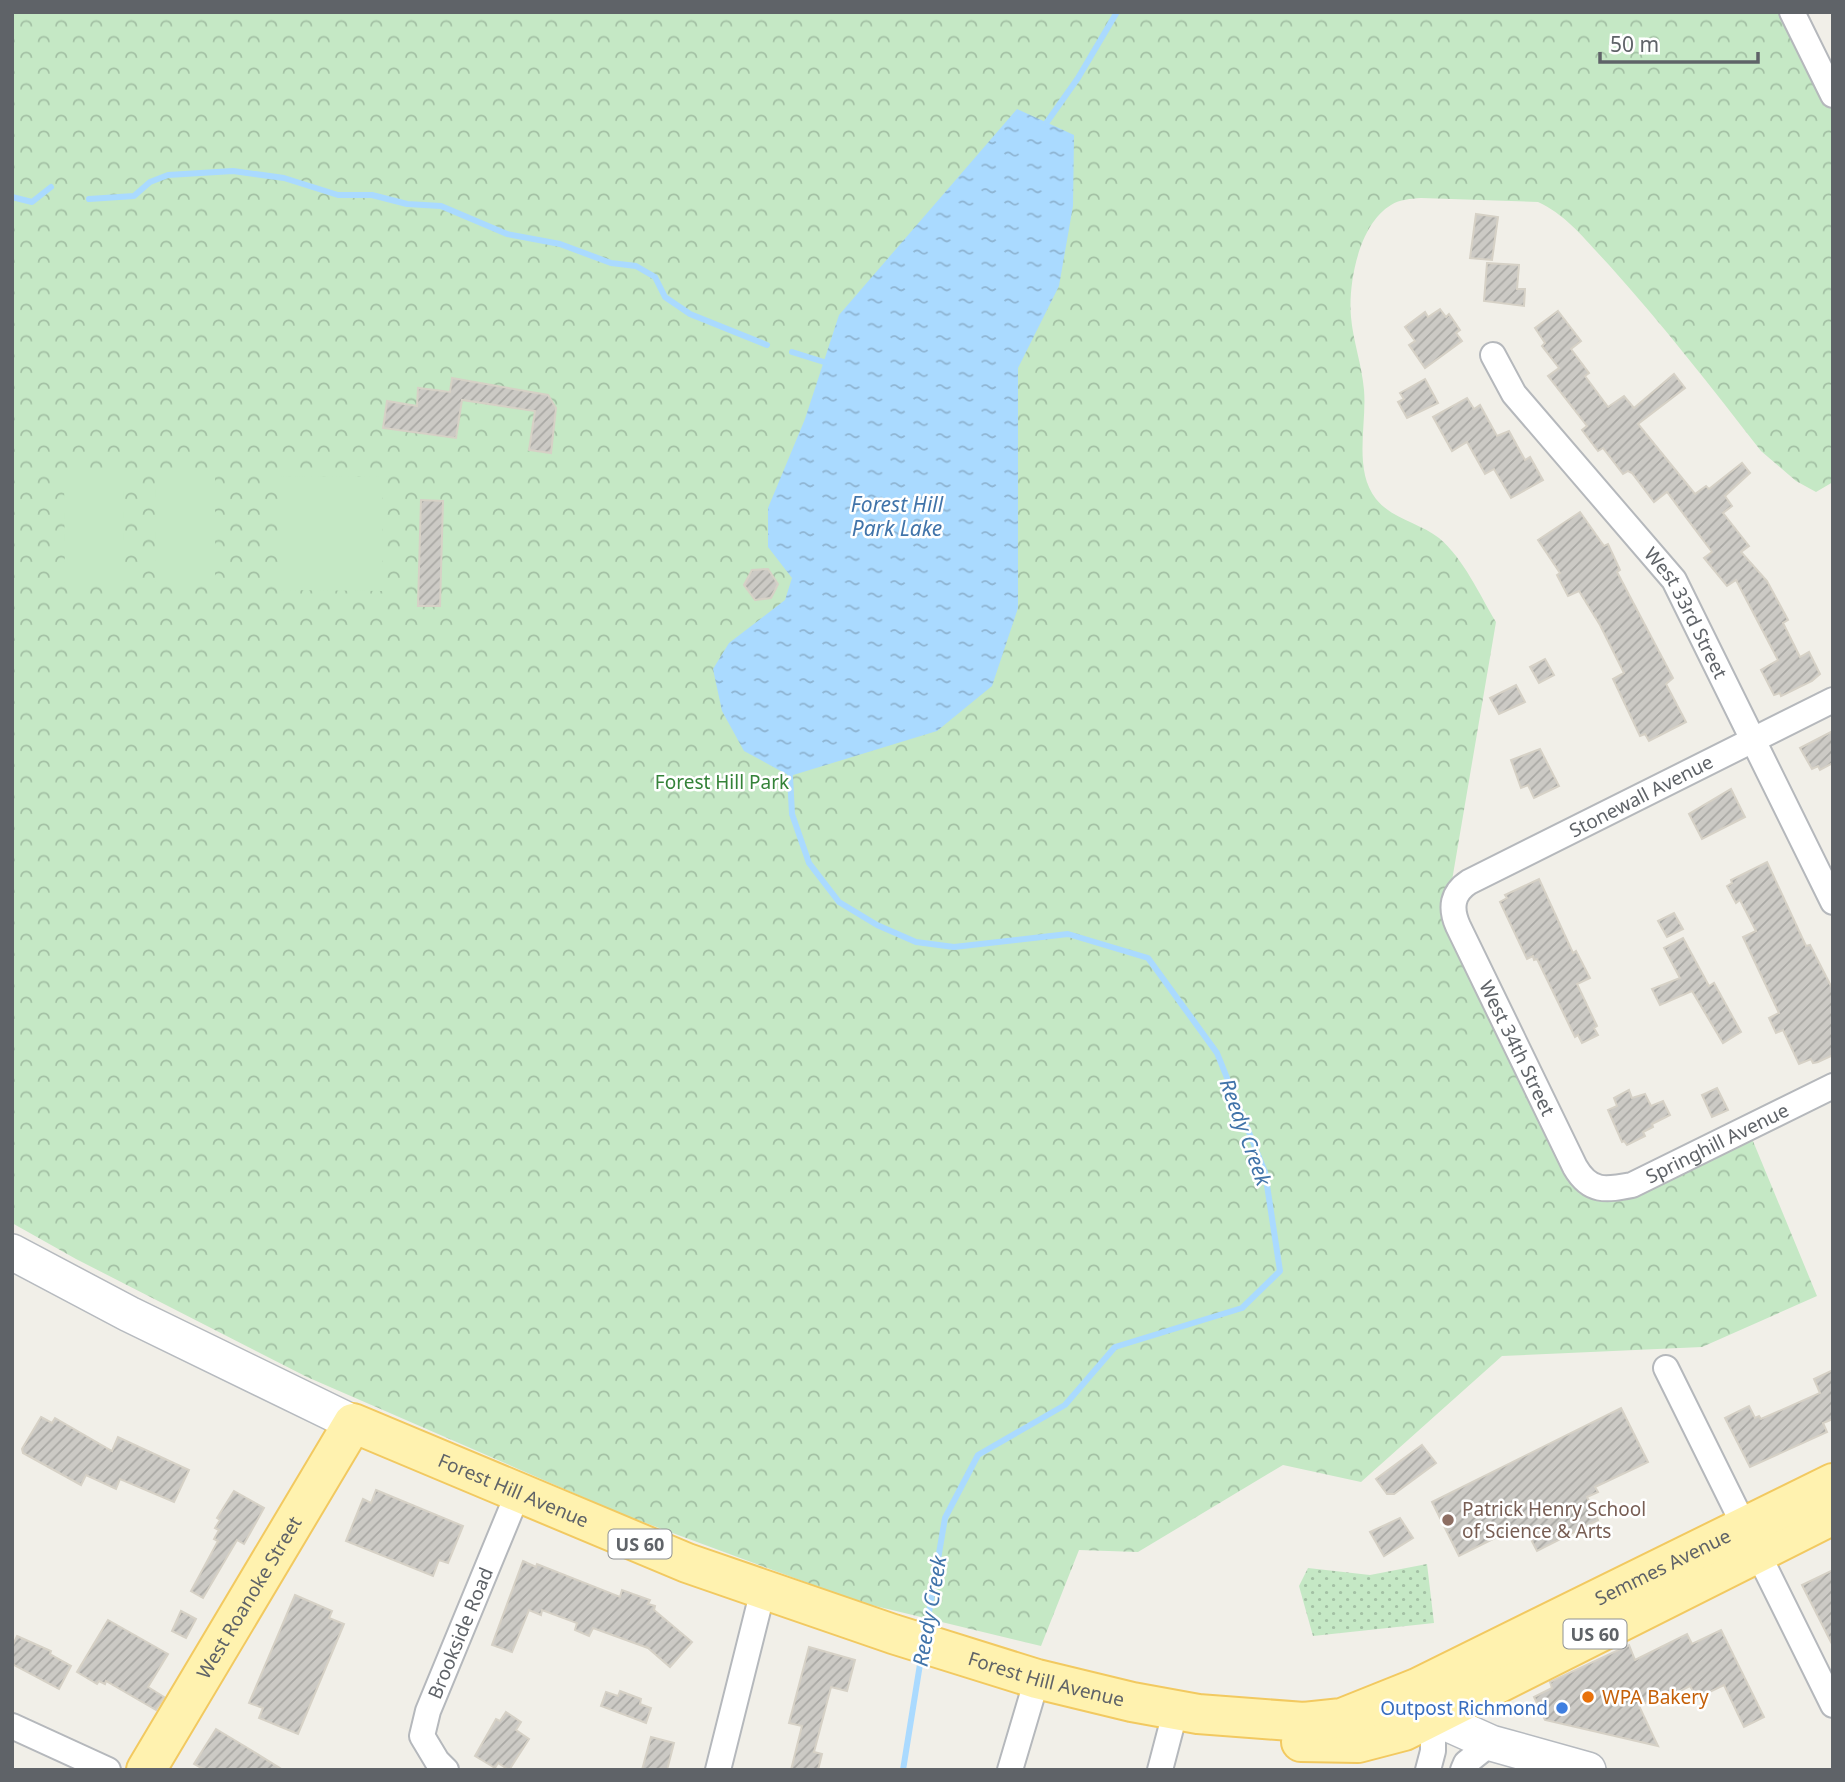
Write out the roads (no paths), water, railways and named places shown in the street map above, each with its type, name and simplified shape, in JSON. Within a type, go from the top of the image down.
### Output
[{"type":"main road","name":"Forest Hill Avenue","points":[[12,1252],[140,1320],[354,1423],[518,1493],[763,1590],[893,1634],[1026,1675],[1132,1702],[1187,1712],[1268,1737],[1310,1743],[1358,1743],[1404,1731],[1425,1703]]},
{"type":"main road","name":"West Roanoke Street","points":[[146,1770],[354,1423]]},
{"type":"main road","name":"Semmes Avenue","points":[[1425,1703],[1752,1539],[1833,1483]]},
{"type":"main road","name":"Semmes Avenue","points":[[1752,1539],[1833,1515]]},
{"type":"main road","points":[[1425,1703],[1491,1743],[1588,1770]]},
{"type":"street","points":[[1792,12],[1833,95]]},
{"type":"street","name":"West 33rd Street","points":[[1493,355],[1514,394],[1674,580],[1751,741],[1833,902]]},
{"type":"street","name":"Stonewall Avenue","points":[[1454,899],[1469,882],[1833,699]]},
{"type":"street","name":"West 34th Street","points":[[1454,899],[1458,926],[1569,1155],[1581,1178],[1596,1189]]},
{"type":"street","name":"Springhill Avenue","points":[[1596,1189],[1616,1189],[1632,1185],[1833,1086]]},
{"type":"street","points":[[1666,1368],[1833,1705]]},
{"type":"street","name":"Brookside Road","points":[[446,1770],[436,1761],[422,1736],[428,1711],[518,1493]]},
{"type":"street","points":[[718,1770],[763,1590]]},
{"type":"street","points":[[1010,1770],[1026,1675]]},
{"type":"street","points":[[1425,1703],[1433,1751],[1428,1770]]},
{"type":"street","points":[[1160,1770],[1187,1712]]},
{"type":"street","points":[[12,1726],[108,1770]]},
{"type":"street","points":[[1463,1770],[1466,1763],[1491,1743]]},
{"type":"water","name":"Forest Hill Park Lake","points":[[1017,109],[1074,135],[1073,206],[1059,286],[1018,368],[1018,608],[992,686],[937,731],[790,776],[744,751],[722,711],[713,669],[729,643],[785,600],[792,578],[768,547],[768,508],[805,419],[839,315]]},
{"type":"waterway","name":"Reedy Creek","points":[[1047,122],[1078,78],[1117,12]]},
{"type":"waterway","points":[[89,199],[134,196],[150,182],[168,175],[233,171],[284,178],[338,195],[372,195],[407,204],[441,206],[507,234],[560,244],[611,263],[636,266],[655,277],[665,297],[690,314],[767,345]]},
{"type":"waterway","points":[[12,197],[32,202],[51,187]]},
{"type":"waterway","points":[[792,352],[824,362]]},
{"type":"waterway","name":"Reedy Creek","points":[[790,776],[792,814],[809,863],[839,902],[877,925],[916,942],[954,947],[1068,934],[1148,958],[1217,1053],[1265,1172],[1280,1271],[1242,1308],[1115,1347],[1065,1405],[978,1455],[945,1518],[926,1630]]},
{"type":"waterway","name":"Reedy Creek","points":[[903,1770],[921,1658]]},
{"type":"place","name":"Patrick Henry School of Science & Arts","points":[[1448,1520]]},
{"type":"place","name":"WPA Bakery","points":[[1588,1697]]},
{"type":"place","name":"Outpost Richmond","points":[[1562,1708]]},
{"type":"park label","name":"Forest Hill Park","points":[[722,782]]}]
